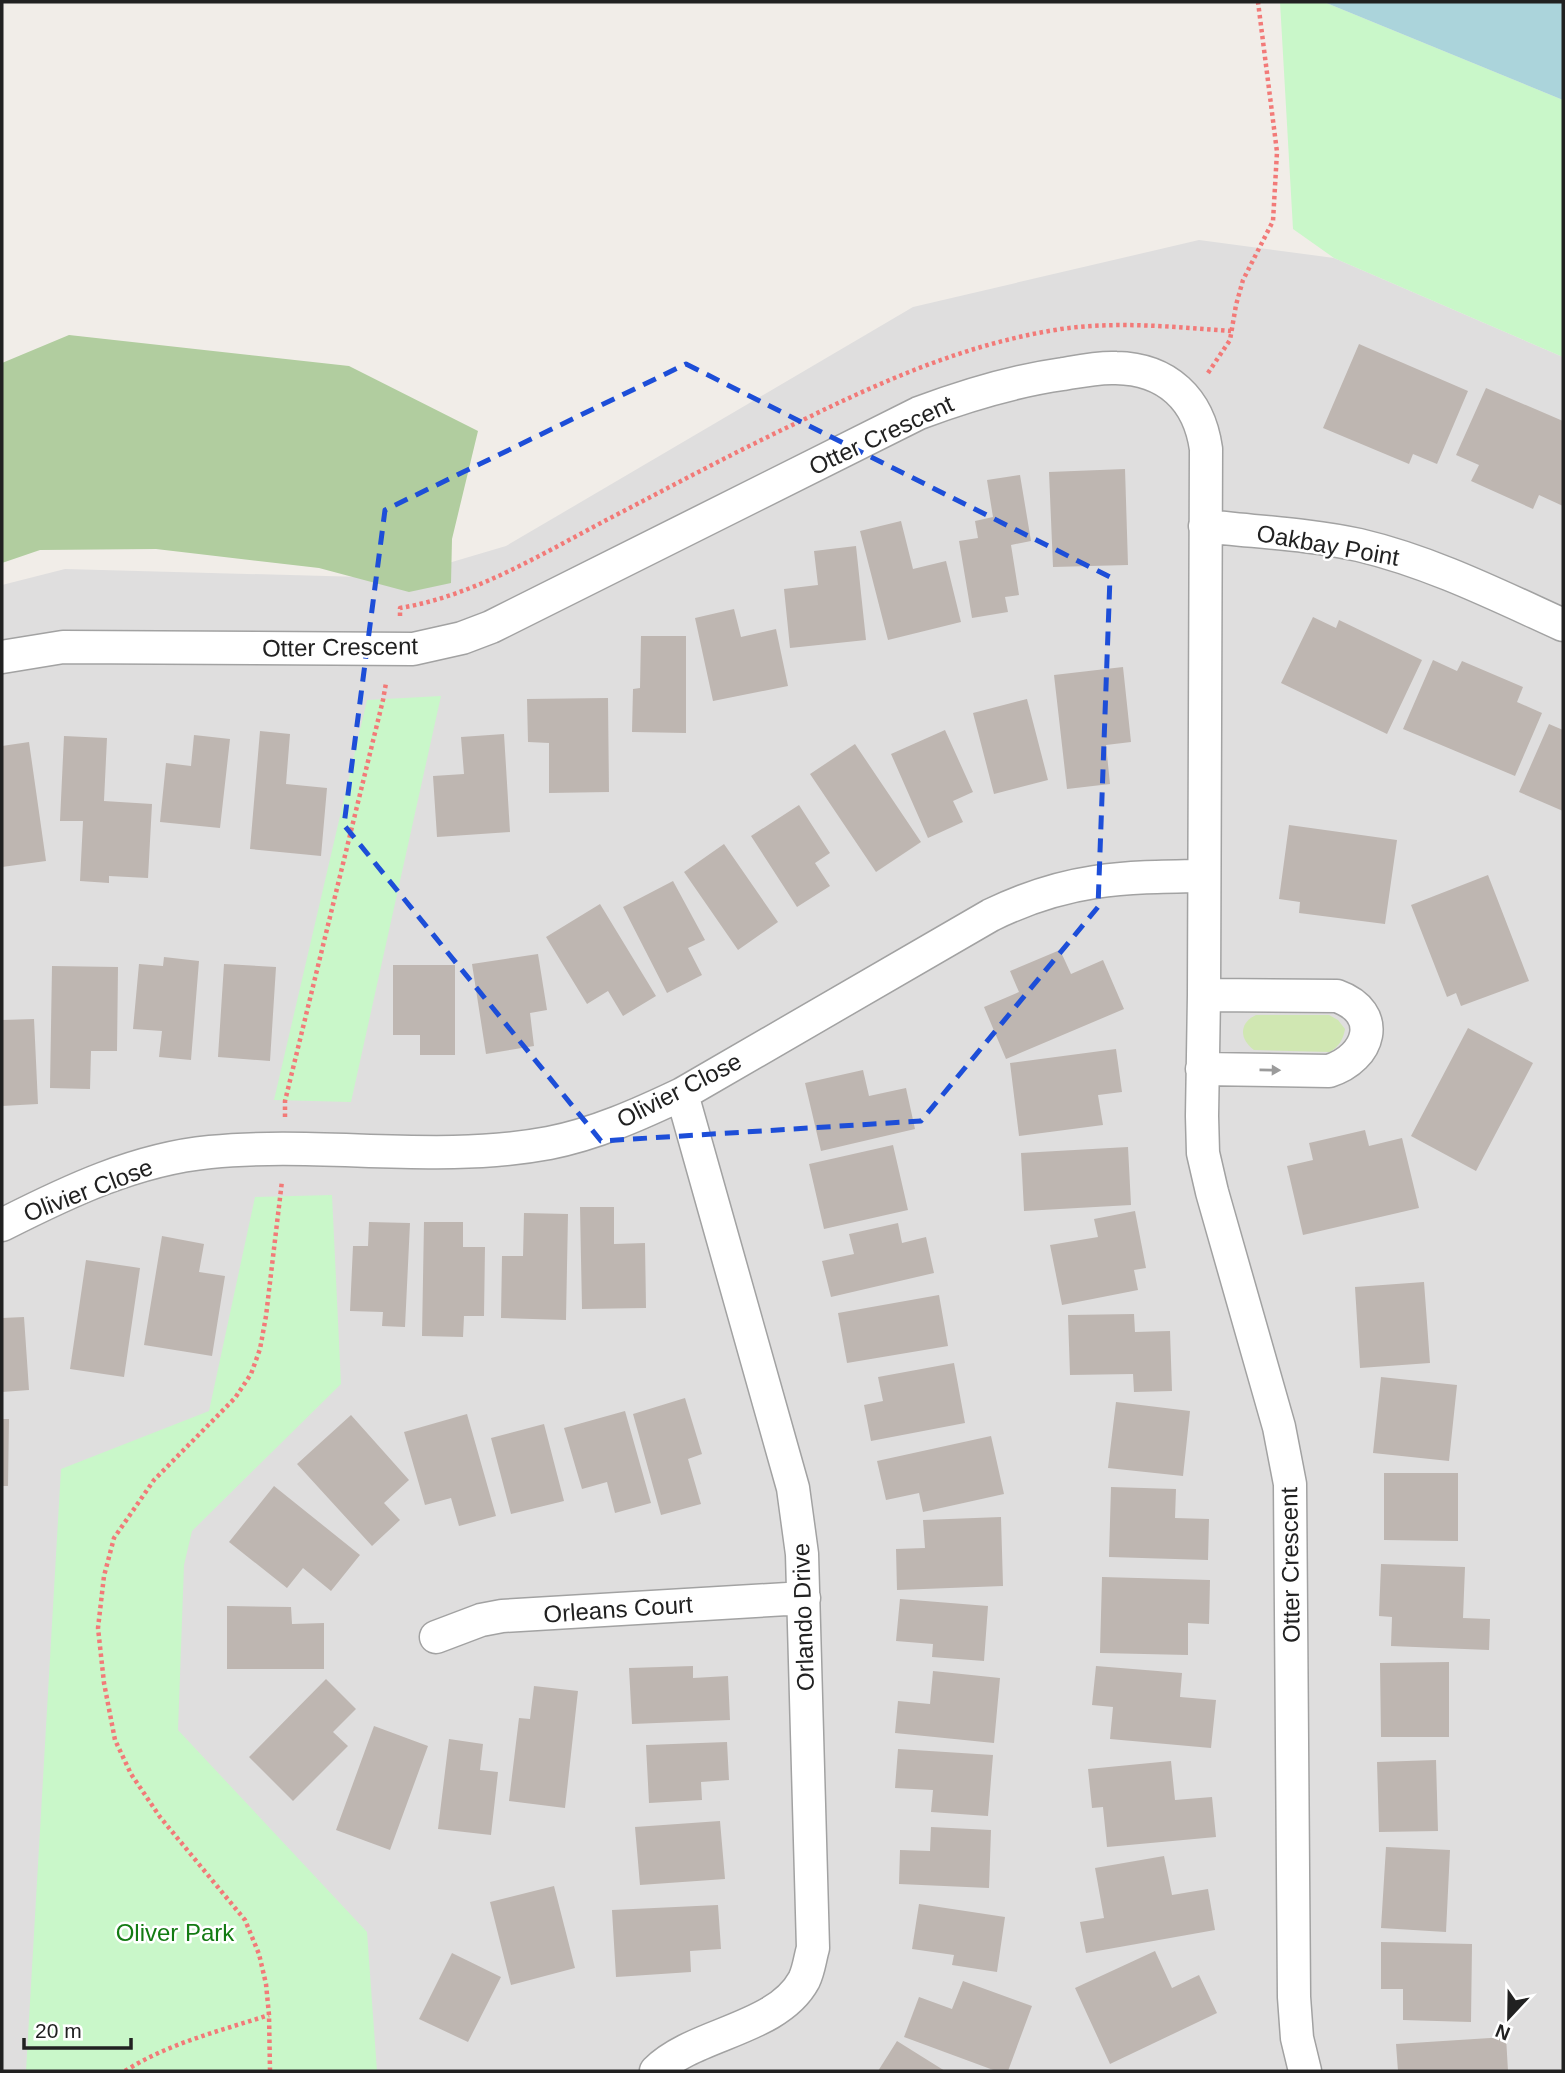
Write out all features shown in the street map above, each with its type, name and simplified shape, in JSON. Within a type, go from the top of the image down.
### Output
[{"type":"street","name":"Otter Crescent","points":[[2,657],[74,647],[413,649],[461,638],[491,627],[919,413],[1000,385],[1115,368],[1152,374],[1178,390],[1192,406],[1203,430],[1206,449],[1203,1153],[1279,1427],[1290,1484],[1294,1997],[1297,2038],[1304,2071]]},
{"type":"street","name":"Oakbay Point","points":[[1205,526],[1320,539],[1408,558],[1563,625]]},
{"type":"street","name":"Olivier Close","points":[[2,1225],[95,1182],[138,1166],[210,1152],[284,1149],[454,1151],[549,1143],[601,1128],[640,1114],[682,1094],[1016,903],[1079,884],[1114,878],[1203,876]]},
{"type":"street","points":[[1202,1069],[1329,1071],[1344,1066],[1355,1057],[1366,1037],[1367,1025],[1362,1012],[1351,1001],[1337,996],[1204,995]]},
{"type":"street","name":"Orlando Drive","points":[[656,2071],[677,2056],[779,2006],[803,1980],[809,1964],[813,1929],[804,1598],[802,1554],[793,1488],[682,1094]]},
{"type":"street","name":"Orleans Court","points":[[436,1637],[481,1620],[502,1616],[804,1598]]},
{"type":"path","points":[[1205,377],[1230,340],[1243,280],[1273,221],[1278,152],[1258,2]]},
{"type":"path","points":[[285,1125],[285,1101],[385,692],[386,674]]},
{"type":"path","points":[[270,2071],[269,2015],[259,1954],[245,1920],[160,1817],[131,1774],[115,1740],[104,1683],[98,1628],[104,1576],[114,1538],[154,1480],[235,1398],[251,1374],[260,1349],[266,1316],[283,1172]]},
{"type":"path","points":[[125,2071],[198,2037],[269,2015]]},
{"type":"highlighted area","points":[[686,364],[1110,577],[1098,907],[921,1121],[601,1141],[344,825],[385,510]]},
{"type":"shaded area","points":[[1199,240],[1334,258],[1563,357],[1563,2071],[2,2071],[2,585],[65,569],[398,578],[506,546],[913,307]]},
{"type":"green space","points":[[1280,2],[1324,2],[1563,100],[1563,357],[1334,258],[1293,229]]},
{"type":"green space","points":[[69,335],[349,366],[478,431],[452,539],[451,583],[409,592],[319,568],[156,549],[40,550],[2,563],[2,363]]},
{"type":"green space","points":[[441,696],[351,1102],[274,1100],[367,700]]},
{"type":"green space","points":[[1256,1015],[1329,1015],[1338,1020],[1345,1029],[1340,1042],[1330,1052],[1254,1050],[1246,1041],[1243,1031],[1246,1022]]},
{"type":"green space","name":"Oliver Park","points":[[332,1195],[341,1384],[192,1531],[184,1565],[178,1730],[367,1932],[377,2071],[26,2071],[61,1469],[209,1411],[255,1197]]},
{"type":"water","points":[[1324,2],[1563,2],[1563,100]]},
{"type":"building","points":[[1359,344],[1468,391],[1437,464],[1413,454],[1409,464],[1323,428]]},
{"type":"building","points":[[1486,388],[1563,421],[1563,506],[1539,495],[1533,509],[1471,481],[1479,465],[1456,455]]},
{"type":"building","points":[[1125,469],[1128,565],[1053,567],[1049,472]]},
{"type":"building","points":[[1020,475],[1031,541],[1011,545],[1019,595],[1005,597],[1008,612],[972,618],[959,541],[978,538],[975,521],[993,517],[987,480]]},
{"type":"building","points":[[901,521],[913,569],[946,561],[961,622],[888,640],[860,531]]},
{"type":"building","points":[[856,546],[866,640],[790,648],[784,589],[818,585],[814,551]]},
{"type":"building","points":[[734,609],[741,637],[776,629],[788,686],[713,701],[695,618]]},
{"type":"building","points":[[1313,617],[1336,628],[1339,620],[1422,660],[1387,734],[1281,683]]},
{"type":"building","points":[[641,636],[686,636],[686,733],[632,732],[633,689],[640,688]]},
{"type":"building","points":[[1433,660],[1457,671],[1462,661],[1523,687],[1517,702],[1542,713],[1515,776],[1403,729]]},
{"type":"building","points":[[1123,667],[1131,742],[1106,745],[1110,784],[1067,789],[1054,675]]},
{"type":"building","points":[[608,698],[609,792],[549,793],[549,743],[528,742],[527,699]]},
{"type":"building","points":[[1027,699],[1048,780],[994,794],[973,713]]},
{"type":"building","points":[[1549,724],[1563,730],[1563,811],[1519,792]]},
{"type":"building","points":[[945,730],[973,792],[953,801],[963,822],[928,838],[891,754]]},
{"type":"building","points":[[260,731],[290,734],[286,784],[327,788],[321,856],[250,849]]},
{"type":"building","points":[[504,734],[510,832],[437,837],[433,776],[464,774],[461,737]]},
{"type":"building","points":[[194,735],[230,739],[220,828],[160,822],[166,763],[191,766]]},
{"type":"building","points":[[64,736],[107,738],[104,801],[152,804],[148,878],[109,876],[109,883],[80,881],[83,821],[60,821]]},
{"type":"building","points":[[29,742],[46,861],[2,867],[2,746]]},
{"type":"building","points":[[855,744],[921,842],[876,872],[810,774]]},
{"type":"building","points":[[799,805],[830,853],[815,863],[830,886],[797,907],[751,836]]},
{"type":"building","points":[[1289,825],[1397,840],[1385,924],[1299,913],[1300,902],[1279,899]]},
{"type":"building","points":[[724,844],[778,922],[738,950],[684,872]]},
{"type":"building","points":[[1488,875],[1529,981],[1461,1006],[1456,993],[1447,997],[1411,905]]},
{"type":"building","points":[[673,881],[705,940],[688,948],[702,975],[667,993],[623,907]]},
{"type":"building","points":[[600,904],[656,996],[623,1016],[608,991],[587,1004],[546,937]]},
{"type":"building","points":[[1060,950],[1071,974],[1103,960],[1124,1009],[1006,1059],[984,1007],[1019,992],[1010,971]]},
{"type":"building","points":[[538,954],[547,1010],[530,1013],[534,1046],[486,1054],[472,964]]},
{"type":"building","points":[[164,957],[199,961],[191,1060],[159,1057],[162,1031],[133,1029],[139,964],[163,966]]},
{"type":"building","points":[[224,964],[276,967],[270,1061],[218,1057]]},
{"type":"building","points":[[393,965],[455,965],[455,1055],[420,1055],[420,1035],[393,1035]]},
{"type":"building","points":[[52,966],[118,967],[117,1051],[91,1051],[90,1089],[50,1088]]},
{"type":"building","points":[[34,1019],[38,1104],[2,1106],[2,1020]]},
{"type":"building","points":[[1468,1028],[1533,1063],[1476,1171],[1411,1136]]},
{"type":"building","points":[[1116,1049],[1122,1092],[1098,1095],[1103,1125],[1019,1136],[1010,1063]]},
{"type":"building","points":[[863,1070],[869,1096],[906,1088],[915,1129],[821,1151],[805,1083]]},
{"type":"building","points":[[1365,1130],[1369,1146],[1402,1138],[1419,1208],[1303,1235],[1287,1166],[1313,1160],[1309,1143]]},
{"type":"building","points":[[893,1145],[908,1210],[824,1229],[809,1164]]},
{"type":"building","points":[[1128,1147],[1131,1205],[1024,1211],[1021,1153]]},
{"type":"building","points":[[580,1207],[614,1207],[614,1244],[645,1243],[646,1308],[582,1309]]},
{"type":"building","points":[[1135,1211],[1146,1268],[1134,1270],[1138,1290],[1062,1305],[1050,1245],[1098,1237],[1094,1219]]},
{"type":"building","points":[[524,1213],[568,1214],[566,1320],[501,1318],[502,1256],[523,1256]]},
{"type":"building","points":[[369,1222],[410,1223],[405,1327],[382,1326],[383,1312],[350,1311],[353,1246],[368,1246]]},
{"type":"building","points":[[424,1222],[463,1222],[463,1247],[485,1247],[484,1316],[464,1316],[463,1337],[422,1336]]},
{"type":"building","points":[[898,1223],[902,1243],[926,1237],[934,1273],[831,1297],[822,1261],[854,1254],[849,1234]]},
{"type":"building","points":[[162,1236],[204,1244],[199,1272],[225,1276],[212,1356],[144,1345]]},
{"type":"building","points":[[86,1260],[140,1268],[124,1377],[70,1369]]},
{"type":"building","points":[[1424,1282],[1430,1363],[1360,1368],[1355,1287]]},
{"type":"building","points":[[939,1295],[948,1346],[847,1363],[838,1313]]},
{"type":"building","points":[[1134,1314],[1135,1332],[1170,1331],[1172,1391],[1134,1392],[1133,1374],[1070,1375],[1068,1315]]},
{"type":"building","points":[[24,1317],[29,1390],[2,1392],[2,1318]]},
{"type":"building","points":[[954,1363],[965,1423],[871,1441],[864,1405],[883,1401],[878,1377]]},
{"type":"building","points":[[1381,1377],[1457,1385],[1449,1461],[1373,1453]]},
{"type":"building","points":[[685,1398],[702,1454],[688,1459],[701,1504],[661,1515],[633,1414]]},
{"type":"building","points":[[1116,1402],[1190,1411],[1183,1476],[1108,1468]]},
{"type":"building","points":[[625,1411],[651,1503],[615,1513],[607,1482],[582,1489],[564,1428]]},
{"type":"building","points":[[467,1414],[496,1516],[459,1526],[451,1498],[425,1505],[404,1432]]},
{"type":"building","points":[[351,1415],[409,1480],[384,1503],[400,1520],[372,1546],[297,1464]]},
{"type":"building","points":[[2,1419],[9,1419],[8,1486],[2,1486]]},
{"type":"building","points":[[544,1424],[564,1501],[511,1514],[491,1438]]},
{"type":"building","points":[[991,1436],[1004,1494],[923,1512],[919,1493],[886,1500],[877,1461]]},
{"type":"building","points":[[1384,1473],[1458,1473],[1458,1541],[1384,1540]]},
{"type":"building","points":[[274,1486],[360,1555],[331,1591],[303,1568],[287,1588],[229,1542]]},
{"type":"building","points":[[1111,1487],[1176,1489],[1175,1518],[1209,1519],[1208,1560],[1109,1557]]},
{"type":"building","points":[[1001,1517],[1003,1586],[897,1590],[896,1549],[925,1548],[923,1520]]},
{"type":"building","points":[[1381,1564],[1465,1567],[1463,1618],[1490,1619],[1489,1650],[1391,1646],[1392,1617],[1379,1616]]},
{"type":"building","points":[[1102,1577],[1210,1580],[1209,1624],[1188,1623],[1188,1655],[1100,1653]]},
{"type":"building","points":[[900,1599],[988,1606],[984,1661],[932,1657],[933,1644],[896,1641]]},
{"type":"building","points":[[227,1606],[291,1607],[292,1624],[324,1623],[324,1669],[227,1669]]},
{"type":"building","points":[[1449,1662],[1449,1737],[1381,1737],[1380,1663]]},
{"type":"building","points":[[693,1666],[693,1678],[728,1676],[730,1720],[632,1724],[629,1668]]},
{"type":"building","points":[[1096,1666],[1182,1673],[1180,1697],[1216,1700],[1211,1748],[1110,1739],[1113,1707],[1092,1705]]},
{"type":"building","points":[[933,1671],[1000,1678],[994,1743],[895,1733],[898,1701],[930,1704]]},
{"type":"building","points":[[326,1679],[356,1709],[333,1732],[348,1746],[293,1801],[249,1757]]},
{"type":"building","points":[[534,1686],[578,1691],[565,1808],[509,1801],[519,1718],[530,1719]]},
{"type":"building","points":[[374,1726],[428,1746],[390,1850],[336,1830]]},
{"type":"building","points":[[449,1739],[483,1744],[480,1770],[498,1772],[491,1835],[438,1829]]},
{"type":"building","points":[[727,1742],[729,1780],[701,1782],[702,1800],[649,1803],[646,1745]]},
{"type":"building","points":[[898,1749],[993,1755],[988,1816],[931,1812],[933,1790],[895,1788]]},
{"type":"building","points":[[1436,1760],[1438,1831],[1379,1832],[1377,1762]]},
{"type":"building","points":[[1171,1761],[1175,1800],[1212,1797],[1216,1837],[1107,1847],[1103,1807],[1092,1808],[1088,1769]]},
{"type":"building","points":[[720,1821],[725,1879],[640,1885],[635,1827]]},
{"type":"building","points":[[931,1827],[991,1830],[989,1888],[899,1884],[900,1850],[930,1851]]},
{"type":"building","points":[[1386,1847],[1450,1850],[1446,1932],[1381,1928]]},
{"type":"building","points":[[1164,1856],[1172,1895],[1208,1889],[1215,1930],[1086,1953],[1080,1922],[1104,1918],[1095,1868]]},
{"type":"building","points":[[554,1886],[575,1968],[511,1985],[490,1902]]},
{"type":"building","points":[[919,1904],[1005,1917],[997,1972],[952,1965],[954,1955],[912,1949]]},
{"type":"building","points":[[718,1905],[721,1949],[690,1951],[691,1972],[616,1977],[612,1910]]},
{"type":"building","points":[[1381,1942],[1472,1944],[1471,2022],[1403,2020],[1403,1989],[1381,1989]]},
{"type":"building","points":[[1155,1951],[1172,1988],[1199,1975],[1217,2013],[1110,2064],[1075,1988]]},
{"type":"building","points":[[452,1953],[501,1977],[468,2042],[419,2019]]},
{"type":"building","points":[[963,1981],[1032,2006],[1008,2071],[996,2071],[904,2037],[919,1997],[952,2009]]},
{"type":"building","points":[[1506,2037],[1508,2071],[1398,2071],[1396,2044]]},
{"type":"building","points":[[897,2041],[945,2071],[878,2071]]}]
